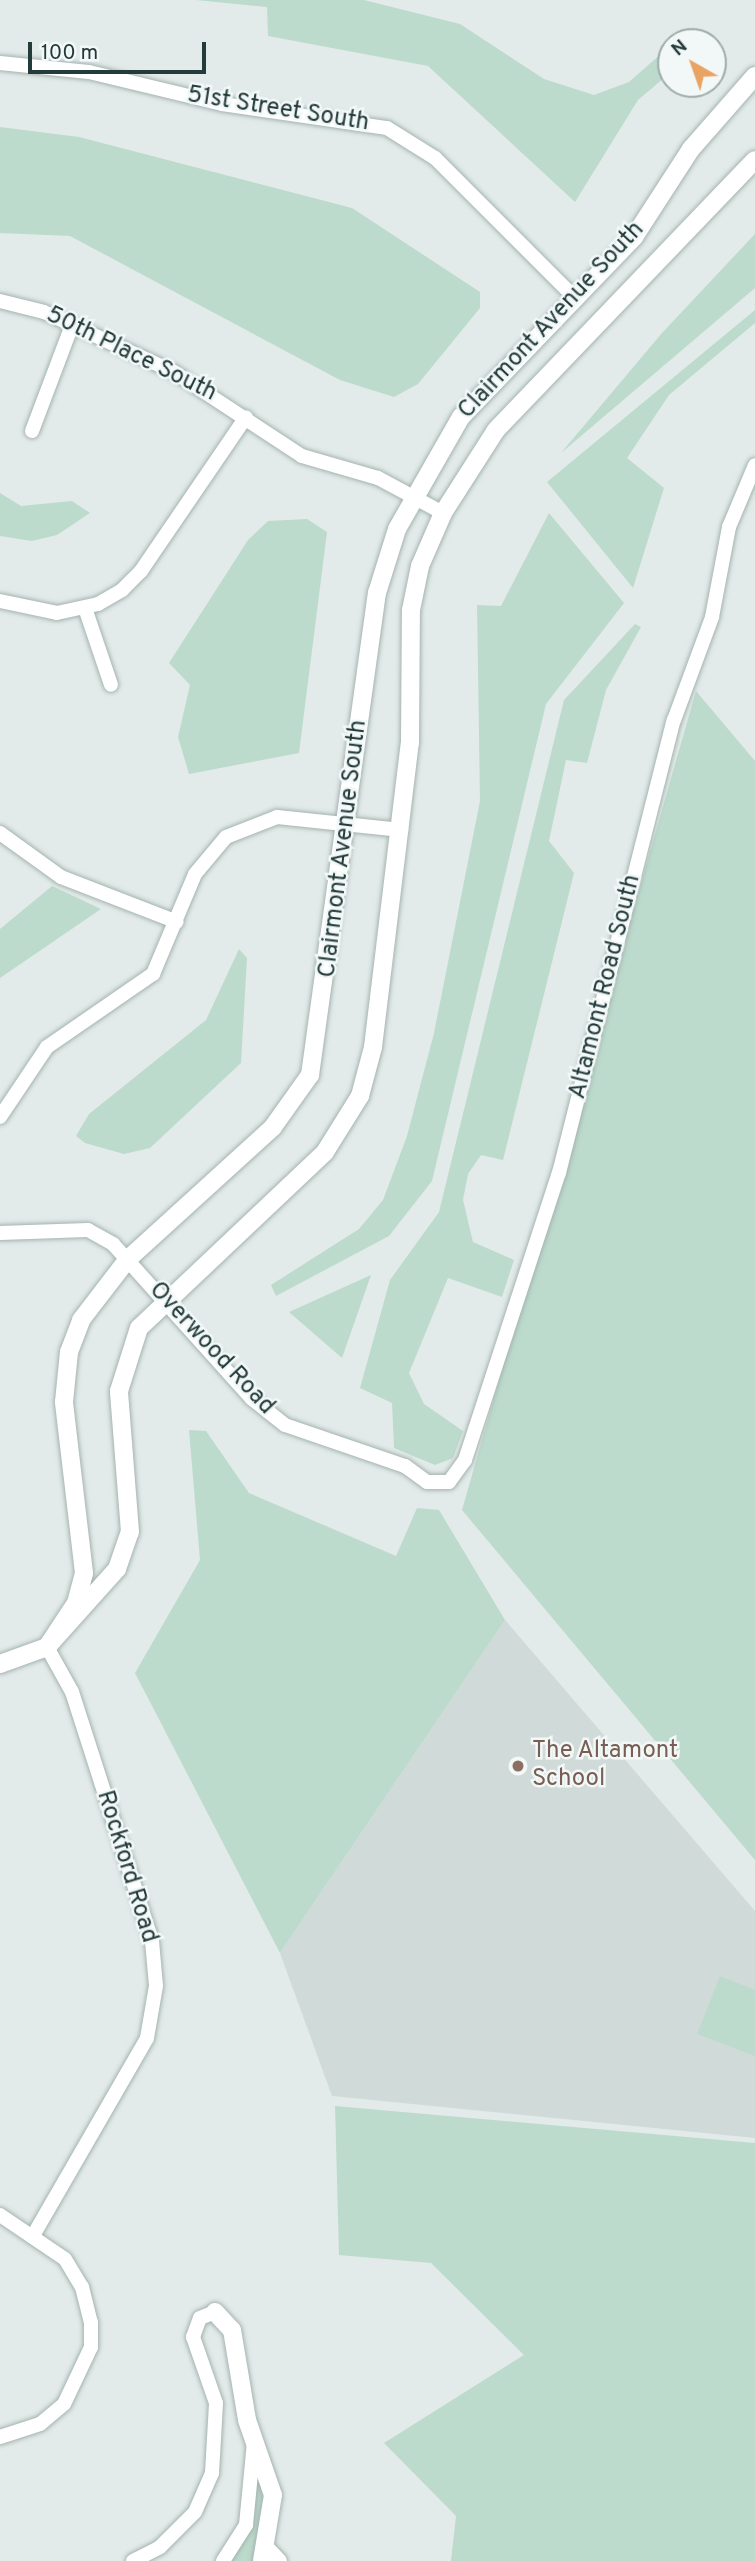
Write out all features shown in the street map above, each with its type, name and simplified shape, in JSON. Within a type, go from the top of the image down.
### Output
[{"type":"street","name":"51st Street South","points":[[0,63],[89,72],[222,104],[387,128],[435,158],[576,299]]},
{"type":"street","name":"Clairmont Avenue South","points":[[47,1647],[76,1603],[84,1573],[64,1402],[68,1360],[89,1306],[128,1259],[273,1127],[310,1075],[380,577],[413,497],[461,417],[634,237],[691,149],[755,76]]},
{"type":"street","name":"Clairmont Avenue South","points":[[0,1664],[47,1647],[103,1589],[130,1532],[121,1378],[133,1340],[165,1298],[314,1164],[353,1112],[373,1047],[401,830],[410,743],[411,610],[420,566],[443,513],[496,430],[755,160]]},
{"type":"street","name":"50th Place South","points":[[0,301],[72,325],[190,380],[302,456],[366,474],[443,513]]},
{"type":"street","points":[[32,431],[72,325]]},
{"type":"street","points":[[0,601],[43,613],[85,608],[141,571],[246,417]]},
{"type":"street","name":"Altamont Road South","points":[[427,1482],[449,1482],[465,1460],[559,1173],[681,693],[709,627],[729,527],[755,466]]},
{"type":"street","points":[[85,608],[111,685]]},
{"type":"street","points":[[0,1117],[47,1046],[153,974],[201,864],[237,830],[277,817],[401,830]]},
{"type":"street","points":[[0,833],[61,877],[177,922]]},
{"type":"street","name":"Overwood Road","points":[[0,1233],[89,1230],[128,1259],[251,1398],[285,1425],[405,1466],[427,1482]]},
{"type":"street","name":"Rockford Road","points":[[34,2234],[147,2038],[156,1986],[152,1941],[62,1665],[47,1647]]},
{"type":"street","points":[[0,2215],[34,2234],[65,2259],[82,2287],[91,2322],[85,2367],[64,2404],[18,2432],[0,2437]]},
{"type":"street","points":[[134,2561],[160,2547],[195,2512],[212,2473],[216,2403],[193,2337],[200,2318],[215,2312],[232,2330],[254,2442],[273,2495],[270,2556]]},
{"type":"street","points":[[0,2422],[18,2432]]},
{"type":"street","points":[[223,2561],[246,2525],[254,2442]]},
{"type":"shaded area","name":"The Altamont School","points":[[505,1620],[755,1911],[755,2138],[332,2096],[280,1953]]},
{"type":"green space","points":[[196,0],[364,0],[460,24],[544,79],[594,95],[629,82],[657,57],[657,84],[638,100],[575,202],[428,66],[268,36],[267,7]]},
{"type":"green space","points":[[0,127],[79,137],[352,208],[480,292],[480,308],[418,384],[394,397],[340,380],[70,236],[0,233]]},
{"type":"green space","points":[[755,234],[755,288],[561,453],[662,333]]},
{"type":"green space","points":[[755,310],[755,323],[669,395],[627,458],[664,488],[633,588],[547,482]]},
{"type":"green space","points":[[0,493],[21,506],[72,501],[90,513],[57,535],[32,541],[0,536]]},
{"type":"green space","points":[[549,513],[624,603],[546,704],[432,1181],[389,1236],[276,1296],[271,1285],[359,1229],[383,1200],[407,1136],[434,1033],[480,801],[477,605],[501,606]]},
{"type":"green space","points":[[307,519],[327,532],[299,753],[189,774],[178,737],[190,685],[169,663],[248,540],[268,521]]},
{"type":"green space","points":[[635,624],[641,627],[606,690],[587,763],[566,760],[549,841],[574,873],[503,1160],[481,1155],[468,1174],[463,1200],[473,1242],[514,1260],[502,1297],[448,1278],[409,1373],[424,1404],[463,1431],[453,1458],[435,1465],[394,1448],[392,1403],[360,1388],[390,1280],[439,1212],[564,700]]},
{"type":"green space","points":[[696,691],[755,761],[755,1860],[462,1510]]},
{"type":"green space","points":[[52,886],[101,909],[0,978],[0,929]]},
{"type":"green space","points":[[239,949],[247,958],[241,1063],[150,1148],[124,1154],[85,1143],[76,1136],[89,1114],[206,1020]]},
{"type":"green space","points":[[371,1275],[342,1358],[289,1312]]},
{"type":"green space","points":[[189,1430],[206,1431],[249,1493],[396,1556],[417,1508],[439,1510],[505,1620],[280,1953],[135,1673],[200,1560]]},
{"type":"green space","points":[[720,1976],[755,1990],[755,2056],[697,2034]]},
{"type":"green space","points":[[335,2106],[755,2143],[755,2561],[451,2561],[456,2516],[384,2443],[524,2355],[431,2263],[339,2255]]},
{"type":"green space","points":[[254,2464],[266,2496],[260,2546],[253,2561],[229,2561],[240,2544]]},
{"type":"place","name":"The Altamont School","points":[[518,1766]]}]
